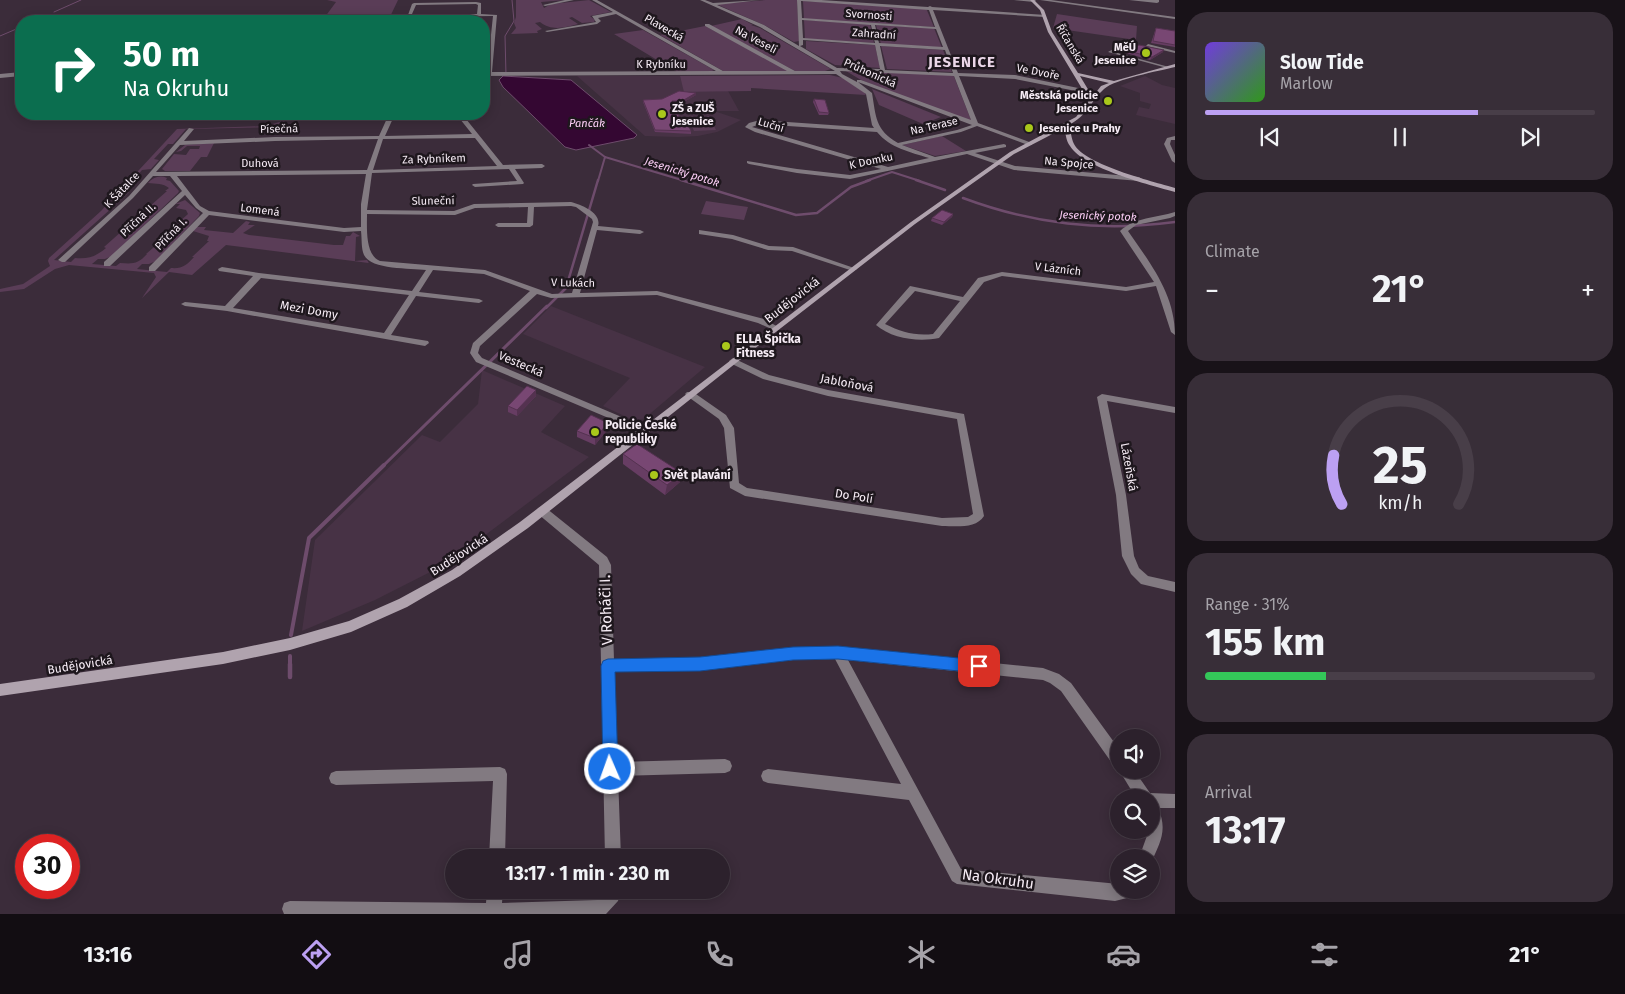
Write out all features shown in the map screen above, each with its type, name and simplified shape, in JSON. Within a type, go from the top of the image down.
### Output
[{"type":"main road","name":"Říčanská","points":[[1033,1],[1044,16],[1050,32],[1086,91],[1093,98]]},
{"type":"main road","name":"Budějovická","points":[[0,690],[223,658],[290,644],[351,626],[404,603],[456,573],[542,511],[853,269],[997,163],[1066,125],[1083,113],[1103,87],[1114,82],[1175,65]]},
{"type":"main road","points":[[1077,74],[1114,82]]},
{"type":"main road","points":[[1066,125],[1072,146],[1083,155],[1139,179],[1175,190]]},
{"type":"street","points":[[544,5],[572,0]]},
{"type":"street","name":"Plavecká","points":[[594,0],[724,74]]},
{"type":"street","name":"Průhonická","points":[[702,0],[762,26],[838,70],[976,125],[1030,144]]},
{"type":"street","points":[[711,4],[758,0]]},
{"type":"street","points":[[802,48],[801,0],[877,2],[1044,16]]},
{"type":"street","points":[[1016,0],[1033,1]]},
{"type":"street","points":[[1042,0],[1118,13],[1175,18]]},
{"type":"street","points":[[1131,0],[1152,3],[1157,2],[1157,0]]},
{"type":"street","points":[[479,15],[480,4],[476,3],[414,4],[410,15],[479,15],[495,15],[490,48]]},
{"type":"street","points":[[930,7],[976,125]]},
{"type":"street","points":[[547,31],[597,23],[599,21],[594,16],[617,13]]},
{"type":"street","name":"Svornosti","points":[[801,19],[937,28]]},
{"type":"street","points":[[873,24],[883,70]]},
{"type":"street","name":"Na Veselí","points":[[707,25],[796,73]]},
{"type":"street","name":"Zahradní","points":[[802,39],[946,49]]},
{"type":"street","points":[[1124,44],[1110,52],[1167,67]]},
{"type":"street","points":[[1148,45],[1175,52]]},
{"type":"street","points":[[838,70],[839,75],[859,85],[869,93],[875,125],[878,130],[896,145],[919,154],[940,158]]},
{"type":"street","name":"K Rybníku","points":[[490,74],[724,74],[883,70]]},
{"type":"street","name":"Ve Dvoře","points":[[883,70],[1016,77],[1057,87],[1086,91]]},
{"type":"street","points":[[364,229],[365,185],[368,171],[389,120]]},
{"type":"street","name":"Za Rybníkem","points":[[464,120],[501,167]]},
{"type":"street","name":"Luční","points":[[878,130],[760,122],[751,124],[748,127],[887,168]]},
{"type":"street","name":"Na Terase","points":[[896,145],[959,131],[976,125]]},
{"type":"street","name":"K Šátalce","points":[[62,260],[124,204],[191,130]]},
{"type":"street","name":"Za Rybníkem","points":[[381,138],[476,136]]},
{"type":"street","name":"Písečná","points":[[178,143],[275,139],[381,138]]},
{"type":"street","points":[[1175,138],[1169,139],[1167,144],[1175,161]]},
{"type":"street","name":"K Domku","points":[[749,162],[845,177],[1004,146]]},
{"type":"street","points":[[967,152],[997,163]]},
{"type":"street","name":"Na Spojce","points":[[997,163],[1014,168],[1139,179]]},
{"type":"street","name":"Za Rybníkem","points":[[368,171],[542,166]]},
{"type":"street","points":[[475,185],[521,184],[511,167]]},
{"type":"street","name":"Duhová","points":[[151,174],[368,171]]},
{"type":"street","points":[[171,173],[206,213]]},
{"type":"street","name":"Příčná II.","points":[[107,264],[185,191]]},
{"type":"street","points":[[498,225],[530,225],[531,205]]},
{"type":"street","name":"Sluneční","points":[[365,212],[455,213],[474,206],[576,205],[596,218],[595,228]]},
{"type":"street","name":"Lomená","points":[[206,213],[344,230],[364,229]]},
{"type":"street","name":"Příčná I.","points":[[152,269],[206,213]]},
{"type":"street","points":[[1175,214],[1131,226],[1124,231],[1159,283],[1172,311],[1175,332]]},
{"type":"street","points":[[575,295],[595,228],[640,232]]},
{"type":"street","name":"V Lukách","points":[[364,229],[367,255],[371,260],[386,264],[485,272],[551,296],[657,293],[761,321],[776,328]]},
{"type":"street","name":"Budějovická","points":[[702,232],[733,237],[768,248],[793,250],[853,269]]},
{"type":"street","points":[[386,336],[431,268]]},
{"type":"street","points":[[222,269],[479,301]]},
{"type":"street","name":"V Lázních","points":[[965,300],[913,288],[880,325],[901,335],[920,338],[936,336],[965,300],[981,280],[1002,274],[1126,289],[1159,283]]},
{"type":"street","points":[[227,309],[259,275]]},
{"type":"street","name":"Vestecká","points":[[536,290],[476,346],[474,353],[479,360],[621,420],[642,432]]},
{"type":"street","name":"Mezi Domy","points":[[185,304],[227,309],[425,343]]},
{"type":"street","name":"Jabloňová","points":[[733,361],[766,377],[828,393],[961,416]]},
{"type":"street","name":"Do Polí","points":[[690,394],[723,417],[729,428],[734,485],[745,492],[942,522],[970,521],[979,516],[961,416]]},
{"type":"street","name":"Lázeňská","points":[[1175,410],[1102,397],[1121,495],[1128,556],[1135,571],[1145,580],[1175,587]]},
{"type":"street","name":"V Roháči I.","points":[[542,511],[603,560],[605,565],[613,849]]},
{"type":"street","points":[[608,666],[700,664],[793,654],[838,653],[1043,674],[1054,678],[1066,687],[1110,748]]},
{"type":"street","name":"Na Okruhu","points":[[838,653],[957,876],[1110,891]]},
{"type":"street","points":[[610,769],[725,766]]},
{"type":"street","points":[[336,778],[500,774],[496,849]]},
{"type":"street","points":[[768,776],[912,794]]},
{"type":"street","points":[[1160,800],[1175,801]]},
{"type":"street","points":[[494,911],[495,899]]},
{"type":"street","points":[[290,910],[494,911],[601,908],[609,899]]},
{"type":"shaded area","points":[[327,0],[398,0],[391,15],[326,15],[336,2]]},
{"type":"shaded area","points":[[516,0],[566,0],[541,2],[544,8],[551,4],[589,0],[611,12],[590,16],[595,20],[594,22],[582,23],[572,17],[569,18],[578,24],[553,28],[540,22],[535,23],[542,29],[537,31],[538,33],[511,34],[516,28],[514,23]]},
{"type":"shaded area","points":[[766,0],[797,0],[799,41],[794,42],[766,26],[716,4]]},
{"type":"shaded area","points":[[803,1],[926,8],[934,27],[804,19]]},
{"type":"shaded area","points":[[1057,14],[1137,26],[1136,40],[1053,28]]},
{"type":"shaded area","points":[[742,19],[831,69],[825,71],[795,71],[711,26]]},
{"type":"shaded area","points":[[804,20],[870,24],[874,43],[805,39]]},
{"type":"shaded area","points":[[876,25],[934,28],[942,48],[881,44]]},
{"type":"shaded area","points":[[705,26],[789,71],[725,72],[660,35]]},
{"type":"shaded area","points":[[643,30],[714,70],[710,72],[677,72],[614,34]]},
{"type":"shaded area","points":[[806,41],[875,45],[880,68],[835,65],[806,49]]},
{"type":"shaded area","points":[[881,46],[943,50],[952,72],[887,69]]},
{"type":"shaded area","points":[[846,71],[953,74],[971,120],[968,121],[861,80]]},
{"type":"shaded area","points":[[830,75],[843,78],[866,95],[751,88],[751,91],[684,92],[680,76]]},
{"type":"shaded area","points":[[577,76],[680,76],[685,92],[728,91],[739,111],[714,111],[741,120],[717,132],[698,136],[645,136]]},
{"type":"shaded area","points":[[1145,76],[1162,85],[1175,88],[1175,124],[1136,115],[1139,107],[1149,109],[1151,104],[1140,101],[1140,93],[1120,86]]},
{"type":"shaded area","points":[[872,89],[941,117],[923,124],[879,105]]},
{"type":"shaded area","points":[[688,116],[709,116],[716,130],[694,131]]},
{"type":"shaded area","points":[[286,120],[306,120],[286,121],[282,127],[186,129],[173,144],[168,144],[154,159],[159,160],[151,169],[142,170],[124,191],[129,192],[124,197],[54,260],[71,262],[75,258],[92,257],[106,248],[104,247],[167,191],[165,191],[169,188],[164,185],[148,183],[154,178],[162,177],[170,181],[179,191],[178,193],[112,256],[98,259],[92,264],[116,266],[120,263],[132,263],[141,260],[161,241],[159,240],[188,214],[186,210],[176,208],[180,204],[175,204],[185,200],[200,213],[199,216],[156,261],[142,264],[137,269],[167,272],[171,268],[184,266],[209,241],[207,241],[209,236],[193,231],[196,227],[206,227],[204,230],[233,233],[246,221],[250,222],[248,225],[255,225],[243,233],[249,235],[334,245],[343,245],[346,236],[350,236],[353,232],[360,236],[356,237],[355,261],[367,260],[369,263],[226,245],[192,275],[169,272],[142,298],[156,277],[154,273],[69,265],[55,269],[24,289],[0,292],[0,289],[23,284],[50,266],[49,258],[101,211],[177,129],[266,126]]},
{"type":"shaded area","points":[[942,136],[966,151],[935,156],[902,145]]},
{"type":"shaded area","points":[[214,143],[207,157],[201,157],[190,171],[165,171],[162,169],[174,154],[186,155],[190,149],[199,149],[200,146],[187,146],[181,151],[176,152],[185,145]]},
{"type":"shaded area","points":[[706,201],[748,207],[744,220],[701,214]]},
{"type":"shaded area","points":[[551,306],[705,367],[645,418],[635,421],[603,406],[630,378],[523,334]]},
{"type":"shaded area","points":[[482,370],[565,406],[541,432],[589,457],[448,563],[375,600],[302,631],[315,540],[422,435],[440,442],[478,404]]},
{"type":"water","name":"Pančák","points":[[503,76],[571,80],[637,135],[634,138],[576,150],[565,147],[503,87],[499,80]]},
{"type":"building","points":[[1156,28],[1175,31],[1175,45],[1153,41]]},
{"type":"building","points":[[1139,45],[1164,50],[1152,57],[1128,51]]},
{"type":"building","name":"ZŠ a ZUŠ Jesenice","points":[[679,91],[696,93],[682,101],[672,101],[680,118],[685,118],[691,131],[655,130],[643,100],[662,99]]},
{"type":"building","points":[[814,99],[825,100],[829,113],[819,112]]},
{"type":"building","points":[[942,210],[953,214],[944,222],[932,218]]},
{"type":"building","points":[[527,386],[536,390],[517,410],[508,406]]},
{"type":"building","points":[[591,415],[608,423],[595,438],[577,431]]},
{"type":"building","points":[[637,444],[682,473],[667,485],[623,454]]},
{"type":"waterway","points":[[54,12],[81,0]]},
{"type":"waterway","name":"Jesenický potok","points":[[506,75],[505,36],[514,21],[512,0]]},
{"type":"waterway","points":[[0,36],[15,30]]},
{"type":"waterway","name":"Jesenický potok","points":[[589,145],[605,157]]},
{"type":"waterway","points":[[598,181],[605,157]]},
{"type":"waterway","name":"Jesenický potok","points":[[605,157],[685,181]]},
{"type":"waterway","name":"Jesenický potok","points":[[866,181],[892,172],[920,181]]},
{"type":"waterway","points":[[546,308],[566,288],[598,180]]},
{"type":"waterway","name":"Jesenický potok","points":[[681,180],[796,215],[817,213],[851,187],[870,180]]},
{"type":"waterway","name":"Jesenický potok","points":[[916,180],[945,190]]},
{"type":"waterway","name":"Jesenický potok","points":[[963,198],[989,207],[1041,220],[1094,226],[1148,225],[1175,222]]},
{"type":"waterway","points":[[383,466],[547,306]]},
{"type":"waterway","points":[[291,635],[309,538],[384,465]]},
{"type":"waterway","points":[[290,656],[290,677]]},
{"type":"place","name":"MěÚ Jesenice","points":[[1146,53]]},
{"type":"place","name":"Městská policie Jesenice","points":[[1108,101]]},
{"type":"place","name":"ZŠ a ZUŠ Jesenice","points":[[662,114]]},
{"type":"place","name":"Jesenice u Prahy","points":[[1029,128]]},
{"type":"place","name":"ELLA Špička Fitness","points":[[726,346]]},
{"type":"place","name":"Policie České republiky","points":[[595,432]]},
{"type":"place","name":"Svět plavání","points":[[654,475]]},
{"type":"district","name":"JESENICE","points":[[962,62]]},
{"type":"route","points":[[610,769],[608,666],[700,664],[793,654],[838,653],[979,666]]}]
